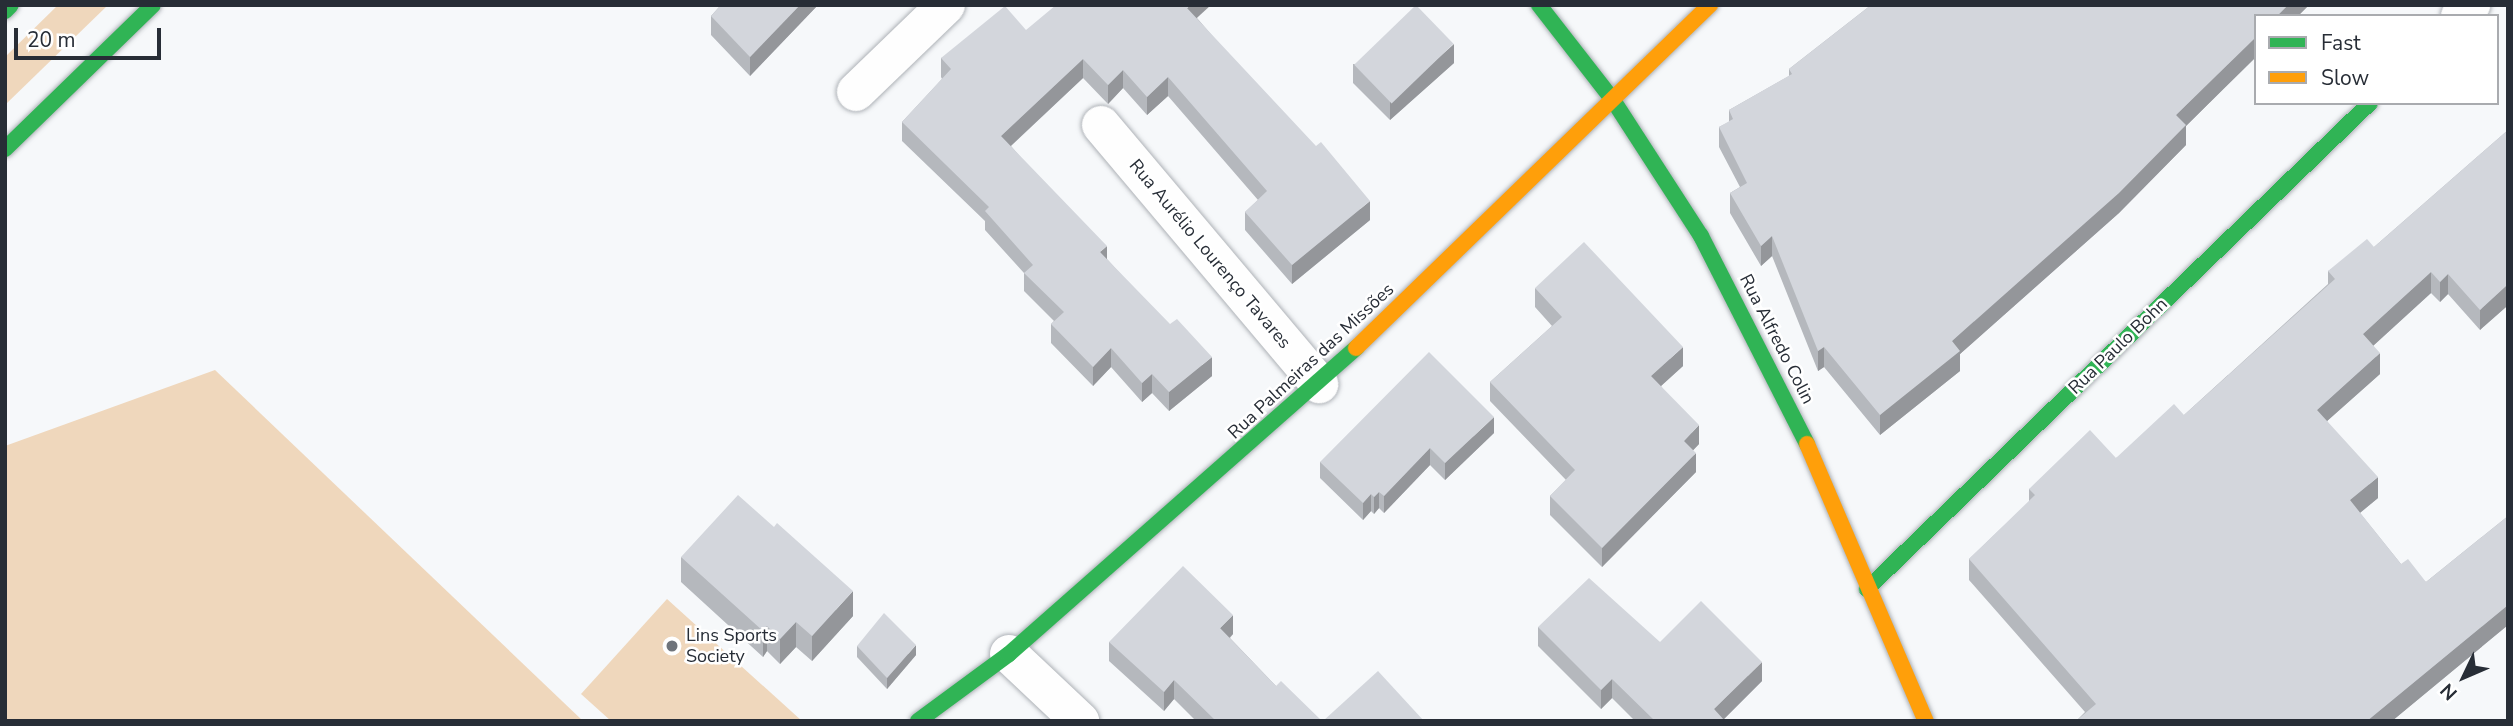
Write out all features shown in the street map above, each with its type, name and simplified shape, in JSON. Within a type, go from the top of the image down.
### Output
[{"type":"street","points":[[5,10],[11,5]]},
{"type":"street","points":[[5,149],[153,5]]},
{"type":"street","points":[[856,92],[946,5]]},
{"type":"street","name":"Rua Alfredo Colin","points":[[1539,5],[1613,100],[1701,236],[1749,323],[1792,409],[1867,589],[1926,721]]},
{"type":"street","name":"Rua Palmeiras das Missões","points":[[918,721],[1009,654],[1319,384],[1710,5]]},
{"type":"street","name":"Rua Paulo Bohn","points":[[1867,589],[2368,105]]},
{"type":"street","name":"Rua Aurélio Lourenço Tavares","points":[[1101,125],[1319,384]]},
{"type":"street","points":[[1009,654],[1080,721]]},
{"type":"shaded area","points":[[58,5],[108,5],[5,105],[5,57]]},
{"type":"shaded area","points":[[215,370],[583,721],[5,721],[5,446]]},
{"type":"shaded area","name":"Lins Sports Society","points":[[667,599],[802,721],[611,721],[581,694]]},
{"type":"building","points":[[721,5],[800,5],[750,57],[711,16]]},
{"type":"building","points":[[1056,5],[1191,5],[1187,8],[1316,146],[1321,142],[1370,201],[1292,265],[1245,212],[1267,191],[1168,77],[1147,97],[1123,70],[1108,85],[1083,59],[1001,136],[1107,246],[1100,252],[1170,324],[1177,319],[1212,357],[1169,392],[1152,374],[1142,383],[1111,348],[1093,367],[1051,324],[1064,312],[1024,273],[1033,265],[985,211],[989,207],[902,122],[951,69],[941,58],[1005,6],[1026,30]]},
{"type":"building","points":[[1416,5],[1454,44],[1392,104],[1354,65]]},
{"type":"building","points":[[1871,5],[2288,5],[2279,14],[2254,14],[2254,39],[2176,115],[2186,125],[2119,193],[1952,341],[1960,351],[1880,415],[1824,347],[1818,351],[1772,236],[1761,246],[1730,193],[1747,183],[1719,127],[1733,119],[1729,110],[1792,74],[1789,69]]},
{"type":"building","points":[[2508,130],[2508,287],[2480,310],[2448,274],[2440,282],[2431,272],[2363,334],[2380,353],[2317,410],[2378,477],[2350,500],[2401,564],[2408,559],[2426,582],[2508,516],[2508,605],[2367,721],[2076,721],[2096,704],[1969,559],[2035,495],[2029,489],[2090,430],[2116,458],[2174,404],[2184,415],[2335,279],[2328,271],[2367,239],[2374,247]]},
{"type":"building","points":[[1584,242],[1683,347],[1651,376],[1699,425],[1684,441],[1696,453],[1602,548],[1550,496],[1575,470],[1490,382],[1562,317],[1535,288]]},
{"type":"building","points":[[1429,352],[1494,417],[1445,463],[1430,448],[1384,496],[1379,492],[1374,497],[1371,494],[1363,503],[1320,462]]},
{"type":"building","points":[[738,495],[774,527],[777,523],[853,591],[812,636],[796,622],[780,639],[767,626],[763,631],[681,557]]},
{"type":"building","points":[[1183,566],[1233,615],[1220,628],[1276,686],[1281,681],[1322,721],[1216,721],[1174,680],[1164,692],[1109,642]]},
{"type":"building","points":[[1589,578],[1660,642],[1701,601],[1762,662],[1714,709],[1725,721],[1655,721],[1612,679],[1601,690],[1538,627]]},
{"type":"building","points":[[884,613],[916,645],[887,678],[857,646]]},
{"type":"building","points":[[1378,671],[1424,721],[1323,721]]},
{"type":"traffic: fast","points":[[5,11],[11,5]]},
{"type":"traffic: fast","points":[[5,149],[153,5]]},
{"type":"traffic: fast","points":[[1539,5],[1613,100],[1701,236],[1807,444]]},
{"type":"traffic: fast","points":[[1867,589],[2368,105]]},
{"type":"traffic: fast","points":[[918,721],[1009,654],[1356,348]]},
{"type":"traffic: slow","points":[[1356,348],[1710,5]]},
{"type":"traffic: slow","points":[[1807,444],[1926,721]]},
{"type":"place","name":"Lins Sports Society","points":[[672,646]]}]
